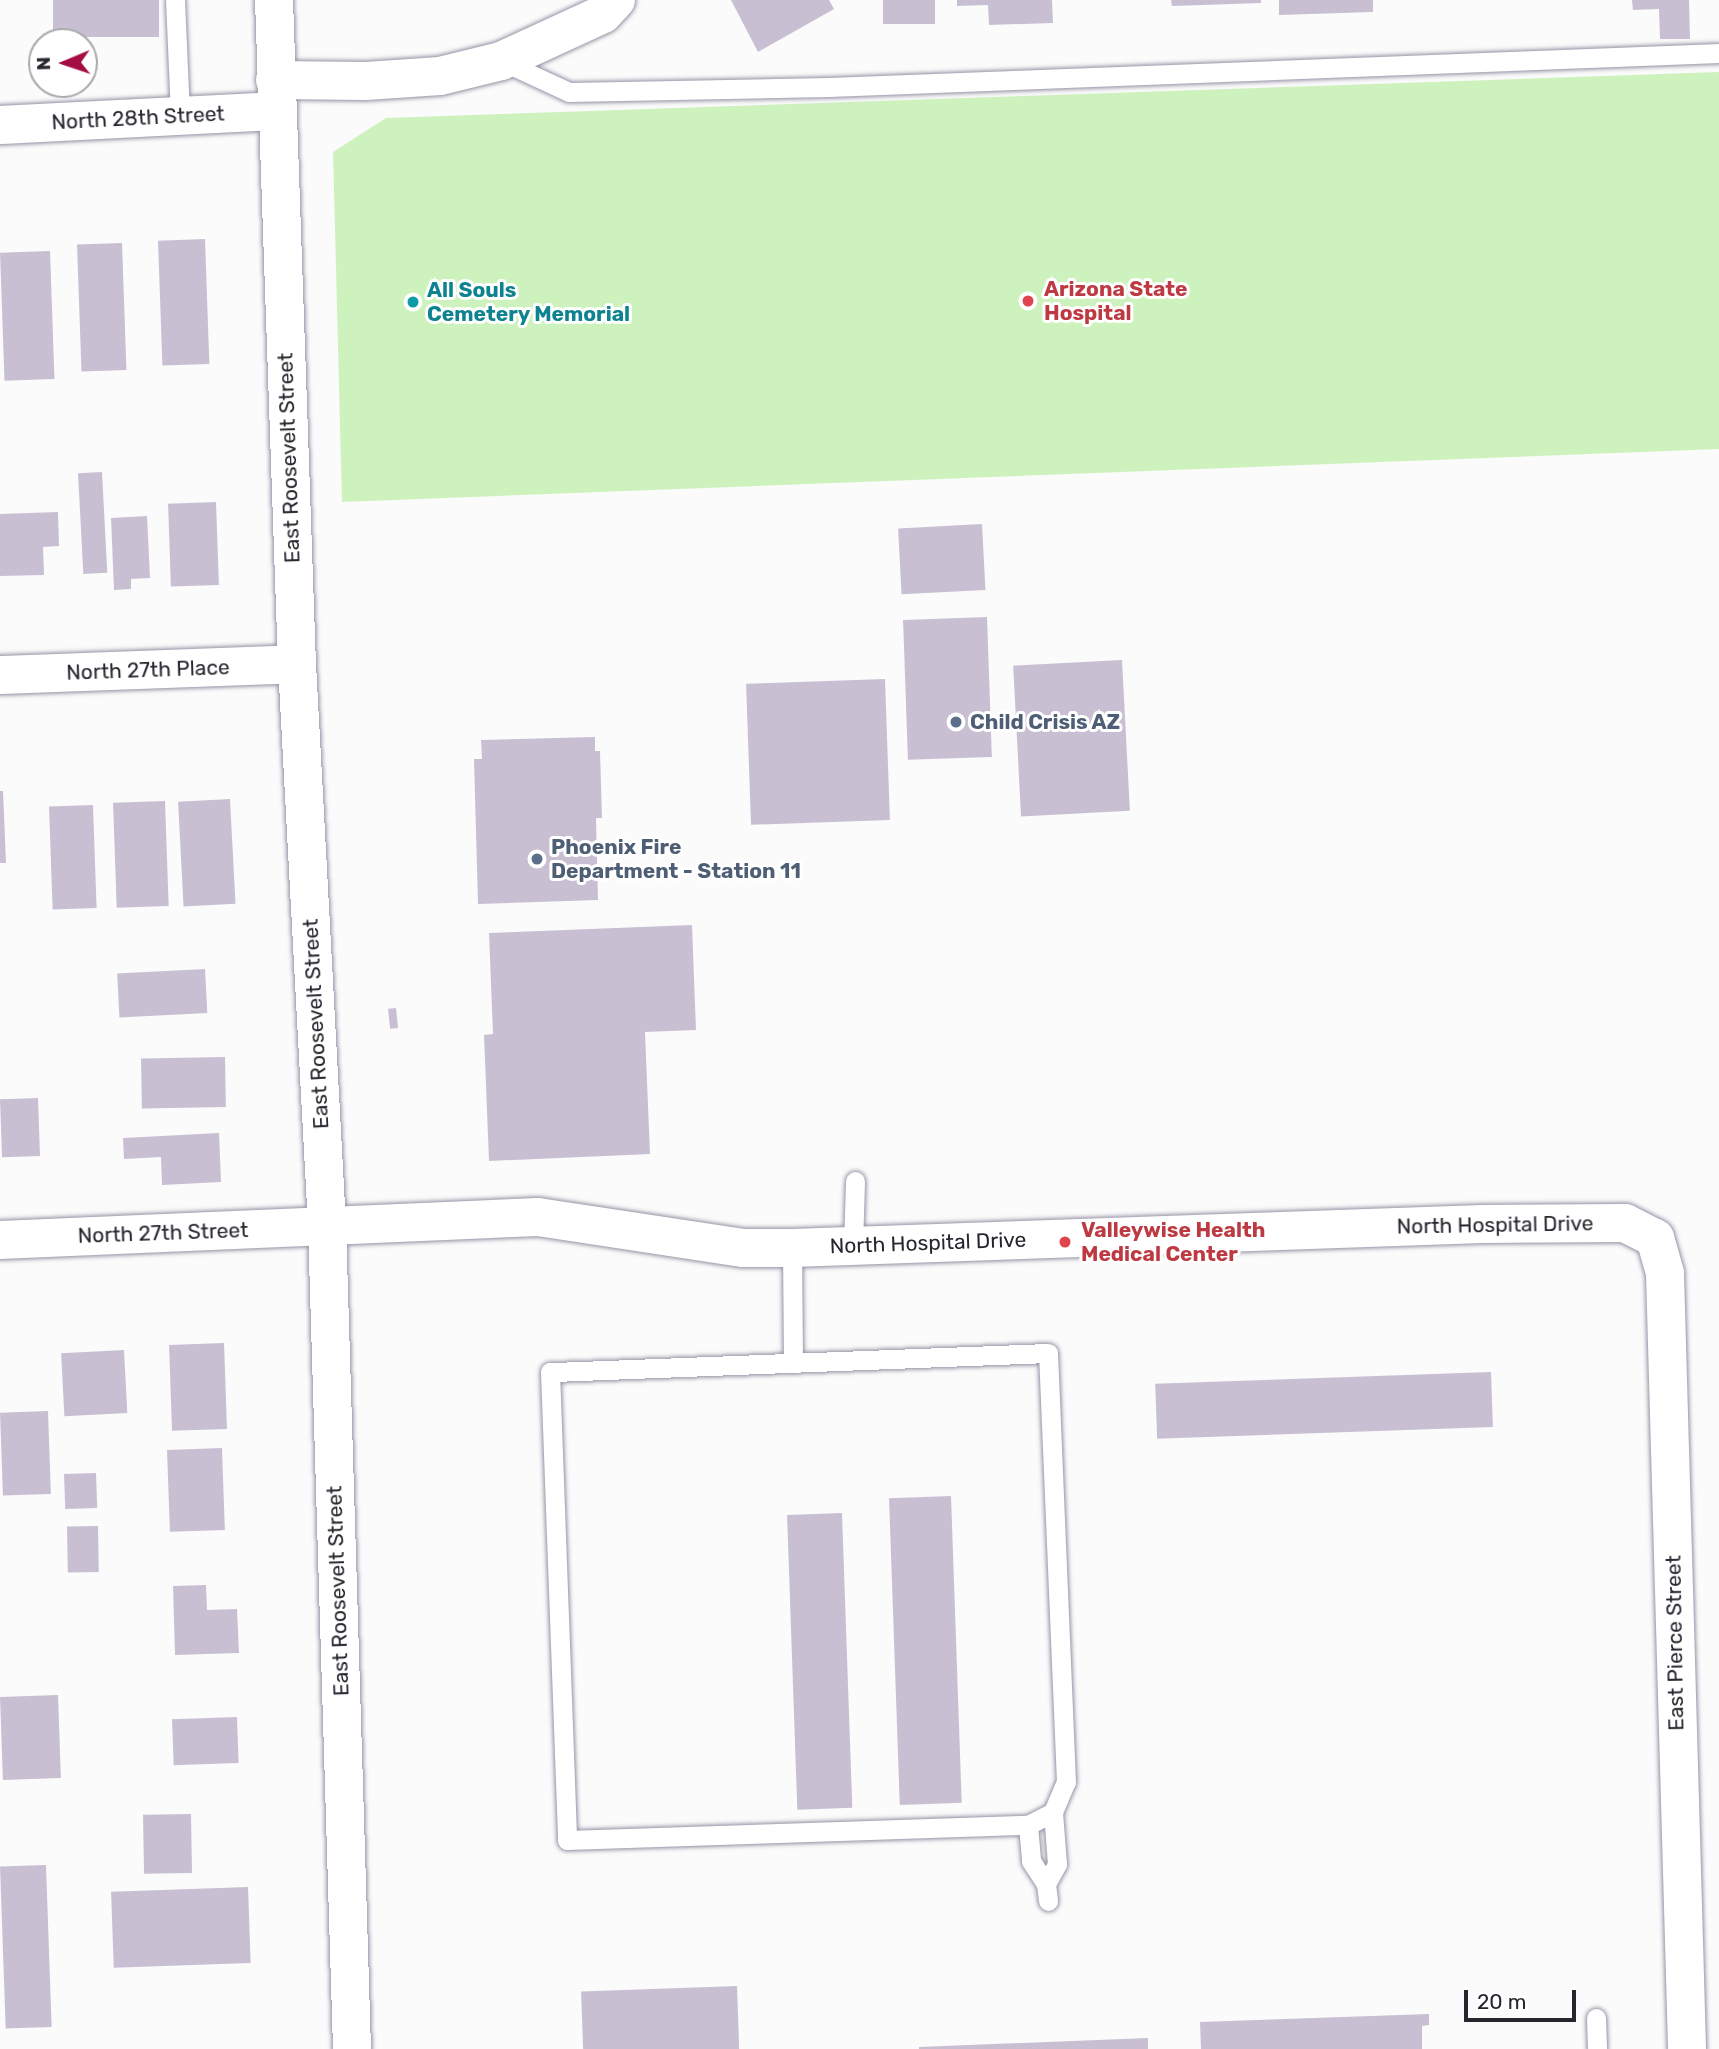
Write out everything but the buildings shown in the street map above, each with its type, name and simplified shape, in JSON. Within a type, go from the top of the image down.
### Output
[{"type":"street","name":"East Roosevelt Street","points":[[274,0],[275,96],[297,664],[327,1226],[352,2049]]},
{"type":"street","name":"North 28th Street","points":[[0,125],[180,116],[366,81],[440,76],[501,61],[603,14],[616,0]]},
{"type":"street","name":"North 27th Place","points":[[0,675],[297,664]]},
{"type":"street","name":"North Hospital Drive","points":[[327,1226],[537,1217],[744,1248],[1502,1224],[1625,1223],[1655,1238]]},
{"type":"street","name":"North 27th Street","points":[[0,1240],[327,1226]]},
{"type":"street","name":"East Pierce Street","points":[[1655,1238],[1665,1274],[1688,2049]]},
{"type":"lane","points":[[176,0],[180,116]]},
{"type":"lane","points":[[501,61],[569,92],[830,87],[1719,53]]},
{"type":"lane","points":[[853,1246],[855,1181]]},
{"type":"lane","points":[[792,1248],[793,1363]]},
{"type":"lane","points":[[1028,1825],[1031,1861],[1047,1892],[1058,1864],[1053,1812],[1066,1782],[1048,1353],[550,1372],[567,1840],[983,1824],[1028,1825],[1053,1812]]},
{"type":"lane","points":[[1596,2018],[1597,2049]]},
{"type":"green space","name":"Arizona State Hospital","points":[[1719,72],[1719,449],[342,502],[333,152],[386,118]]},
{"type":"place","name":"Arizona State Hospital","points":[[1028,301]]},
{"type":"place","name":"All Souls Cemetery Memorial","points":[[413,302]]},
{"type":"place","name":"Child Crisis AZ","points":[[956,722]]},
{"type":"place","name":"Phoenix Fire Department - Station 11","points":[[537,859]]},
{"type":"place","name":"Valleywise Health Medical Center","points":[[1065,1242]]}]
